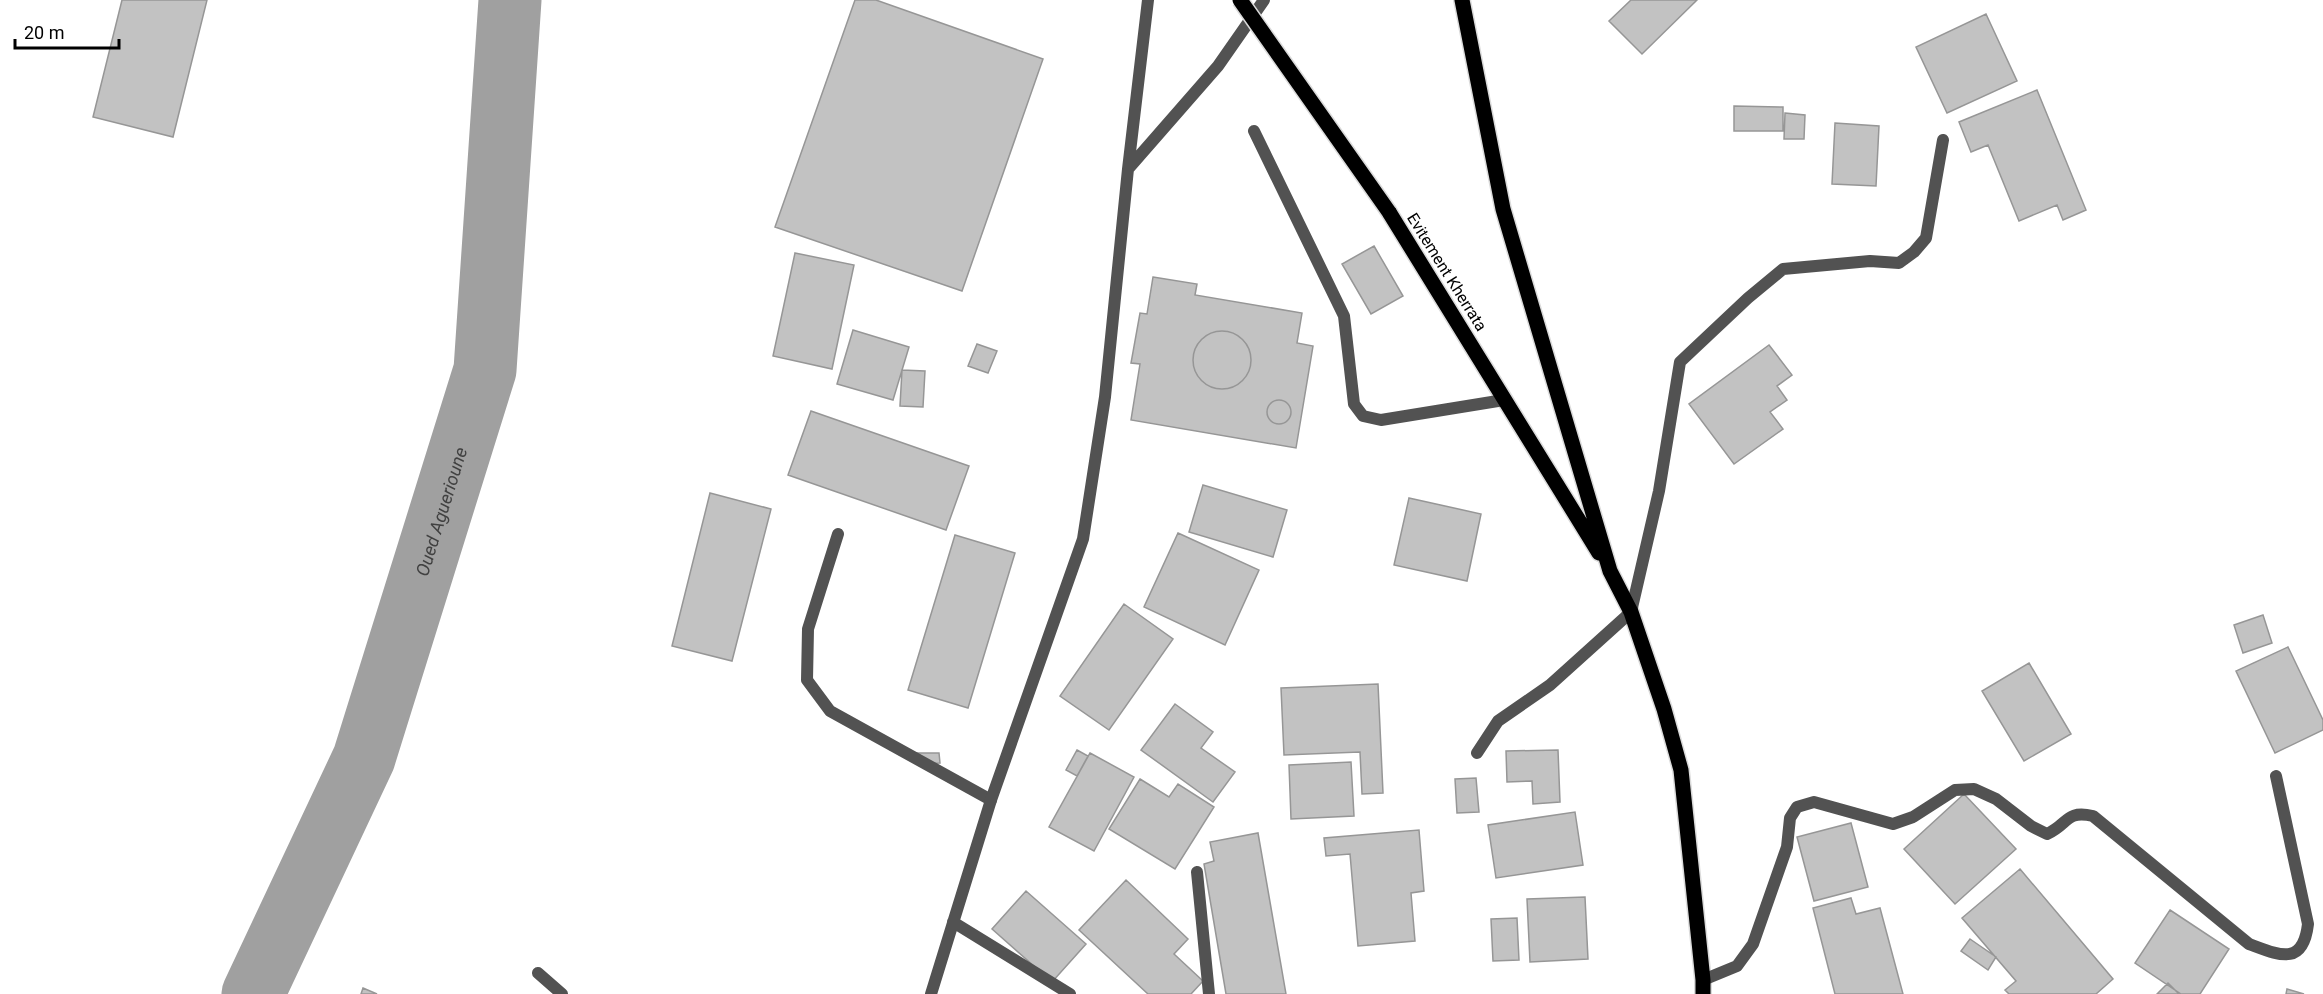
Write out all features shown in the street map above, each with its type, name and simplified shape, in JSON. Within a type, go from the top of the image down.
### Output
[{"type":"main road","name":"Evitement Kherrata","points":[[1240,0],[1389,212],[1610,571]]},
{"type":"main road","points":[[1462,0],[1503,209],[1610,571],[1631,612],[1661,699],[1681,770],[1703,987]]},
{"type":"street","points":[[931,994],[991,800],[1083,539],[1105,397],[1148,0]]},
{"type":"street","points":[[1128,169],[1218,66],[1264,0]]},
{"type":"street","points":[[1254,131],[1344,316],[1354,404],[1363,416],[1381,420],[1504,400]]},
{"type":"street","points":[[1477,753],[1498,721],[1550,685],[1631,612],[1659,491],[1680,362],[1748,298],[1783,269],[1870,261],[1899,264],[1914,252],[1926,237],[1943,140]]},
{"type":"street","points":[[838,534],[808,629],[807,680],[830,711],[991,800]]},
{"type":"street","points":[[1703,987],[1737,966],[1753,944],[1787,847],[1790,818],[1797,807],[1814,802],[1893,824],[1913,817],[1955,790],[1974,789],[1996,799],[2031,826],[2047,834],[2058,829],[2067,819],[2079,813],[2093,816],[2249,944],[2280,955],[2296,951],[2306,942],[2308,924],[2276,776]]},
{"type":"street","points":[[1197,872],[1209,994]]},
{"type":"street","points":[[953,922],[1070,994]]},
{"type":"street","points":[[538,973],[562,994]]},
{"type":"building","points":[[122,0],[207,0],[173,137],[93,117]]},
{"type":"building","points":[[855,0],[876,0],[1043,59],[962,291],[775,227]]},
{"type":"building","points":[[1631,0],[1697,0],[1642,54],[1609,21]]},
{"type":"building","points":[[1986,14],[2017,81],[1947,113],[1916,47]]},
{"type":"building","points":[[2037,90],[2086,210],[2063,220],[2057,205],[2019,221],[1988,145],[1971,152],[1959,122]]},
{"type":"building","points":[[1734,106],[1783,107],[1783,131],[1734,131]]},
{"type":"building","points":[[1785,113],[1805,115],[1804,139],[1784,139]]},
{"type":"building","points":[[1835,123],[1879,126],[1876,186],[1832,184]]},
{"type":"building","points":[[1374,246],[1403,296],[1371,314],[1342,264]]},
{"type":"building","points":[[795,253],[854,265],[832,369],[773,356]]},
{"type":"building","points":[[1153,277],[1197,284],[1195,295],[1302,313],[1297,343],[1313,346],[1296,448],[1131,420],[1140,364],[1131,363],[1140,313],[1147,314]]},
{"type":"building","points":[[853,330],[909,347],[893,400],[837,384]]},
{"type":"building","points":[[1216,331],[1228,331],[1243,339],[1251,354],[1251,366],[1243,381],[1228,389],[1216,389],[1201,381],[1193,366],[1193,354],[1201,339]]},
{"type":"building","points":[[977,344],[997,351],[988,373],[968,366]]},
{"type":"building","points":[[1769,345],[1792,375],[1777,386],[1787,400],[1770,412],[1783,429],[1734,464],[1689,404]]},
{"type":"building","points":[[902,370],[925,371],[923,407],[900,406]]},
{"type":"building","points":[[1279,400],[1288,403],[1291,412],[1288,421],[1279,424],[1270,421],[1267,412],[1270,403]]},
{"type":"building","points":[[811,411],[969,466],[946,530],[788,475]]},
{"type":"building","points":[[1203,485],[1287,510],[1273,557],[1189,532]]},
{"type":"building","points":[[710,493],[771,509],[732,661],[672,646]]},
{"type":"building","points":[[1409,498],[1481,514],[1467,581],[1394,565]]},
{"type":"building","points":[[1178,533],[1259,570],[1225,645],[1144,607]]},
{"type":"building","points":[[955,535],[1015,553],[968,708],[908,690]]},
{"type":"building","points":[[1124,604],[1173,639],[1109,730],[1060,696]]},
{"type":"building","points":[[2263,615],[2272,643],[2243,653],[2234,625]]},
{"type":"building","points":[[2288,647],[2323,720],[2323,730],[2275,753],[2236,671]]},
{"type":"building","points":[[2029,663],[2071,734],[2024,761],[1982,691]]},
{"type":"building","points":[[1378,684],[1383,793],[1362,794],[1360,752],[1284,755],[1281,688]]},
{"type":"building","points":[[1175,704],[1213,732],[1201,748],[1235,772],[1213,802],[1141,750]]},
{"type":"building","points":[[1077,750],[1088,756],[1077,776],[1066,770]]},
{"type":"building","points":[[1558,750],[1560,802],[1533,804],[1532,781],[1507,782],[1506,751]]},
{"type":"building","points":[[916,753],[939,753],[940,763],[917,764]]},
{"type":"building","points":[[1090,753],[1134,777],[1094,851],[1049,827]]},
{"type":"building","points":[[1351,762],[1354,816],[1291,819],[1289,765]]},
{"type":"building","points":[[1476,778],[1479,812],[1457,813],[1455,779]]},
{"type":"building","points":[[1140,779],[1169,797],[1178,784],[1214,807],[1175,869],[1109,829]]},
{"type":"building","points":[[1964,794],[2016,849],[1955,904],[1904,849]]},
{"type":"building","points":[[1575,812],[1583,865],[1496,878],[1488,825]]},
{"type":"building","points":[[1851,823],[1868,887],[1814,901],[1797,837]]},
{"type":"building","points":[[1419,830],[1424,891],[1411,893],[1415,941],[1358,946],[1350,854],[1326,856],[1324,838]]},
{"type":"building","points":[[1258,833],[1286,994],[1226,994],[1204,864],[1214,861],[1210,842]]},
{"type":"building","points":[[2020,869],[2113,979],[2096,994],[2009,994],[2005,990],[2016,981],[1962,918]]},
{"type":"building","points":[[1126,880],[1188,939],[1174,954],[1203,981],[1191,994],[1148,994],[1079,930]]},
{"type":"building","points":[[1026,891],[1086,944],[1052,982],[992,929]]},
{"type":"building","points":[[1585,897],[1588,959],[1530,962],[1527,899]]},
{"type":"building","points":[[1851,898],[1856,914],[1880,908],[1903,994],[1835,994],[1813,908]]},
{"type":"building","points":[[2170,910],[2229,949],[2200,994],[2181,994],[2135,963]]},
{"type":"building","points":[[1517,918],[1519,960],[1493,961],[1491,919]]},
{"type":"building","points":[[1970,939],[1996,957],[1988,970],[1961,951]]},
{"type":"building","points":[[2168,983],[2179,994],[2157,994]]},
{"type":"building","points":[[363,988],[377,994],[361,994]]},
{"type":"building","points":[[2287,989],[2304,994],[2286,994]]},
{"type":"waterway","name":"Oued Aguerioune","points":[[253,994],[364,758],[485,370],[510,0]]}]
